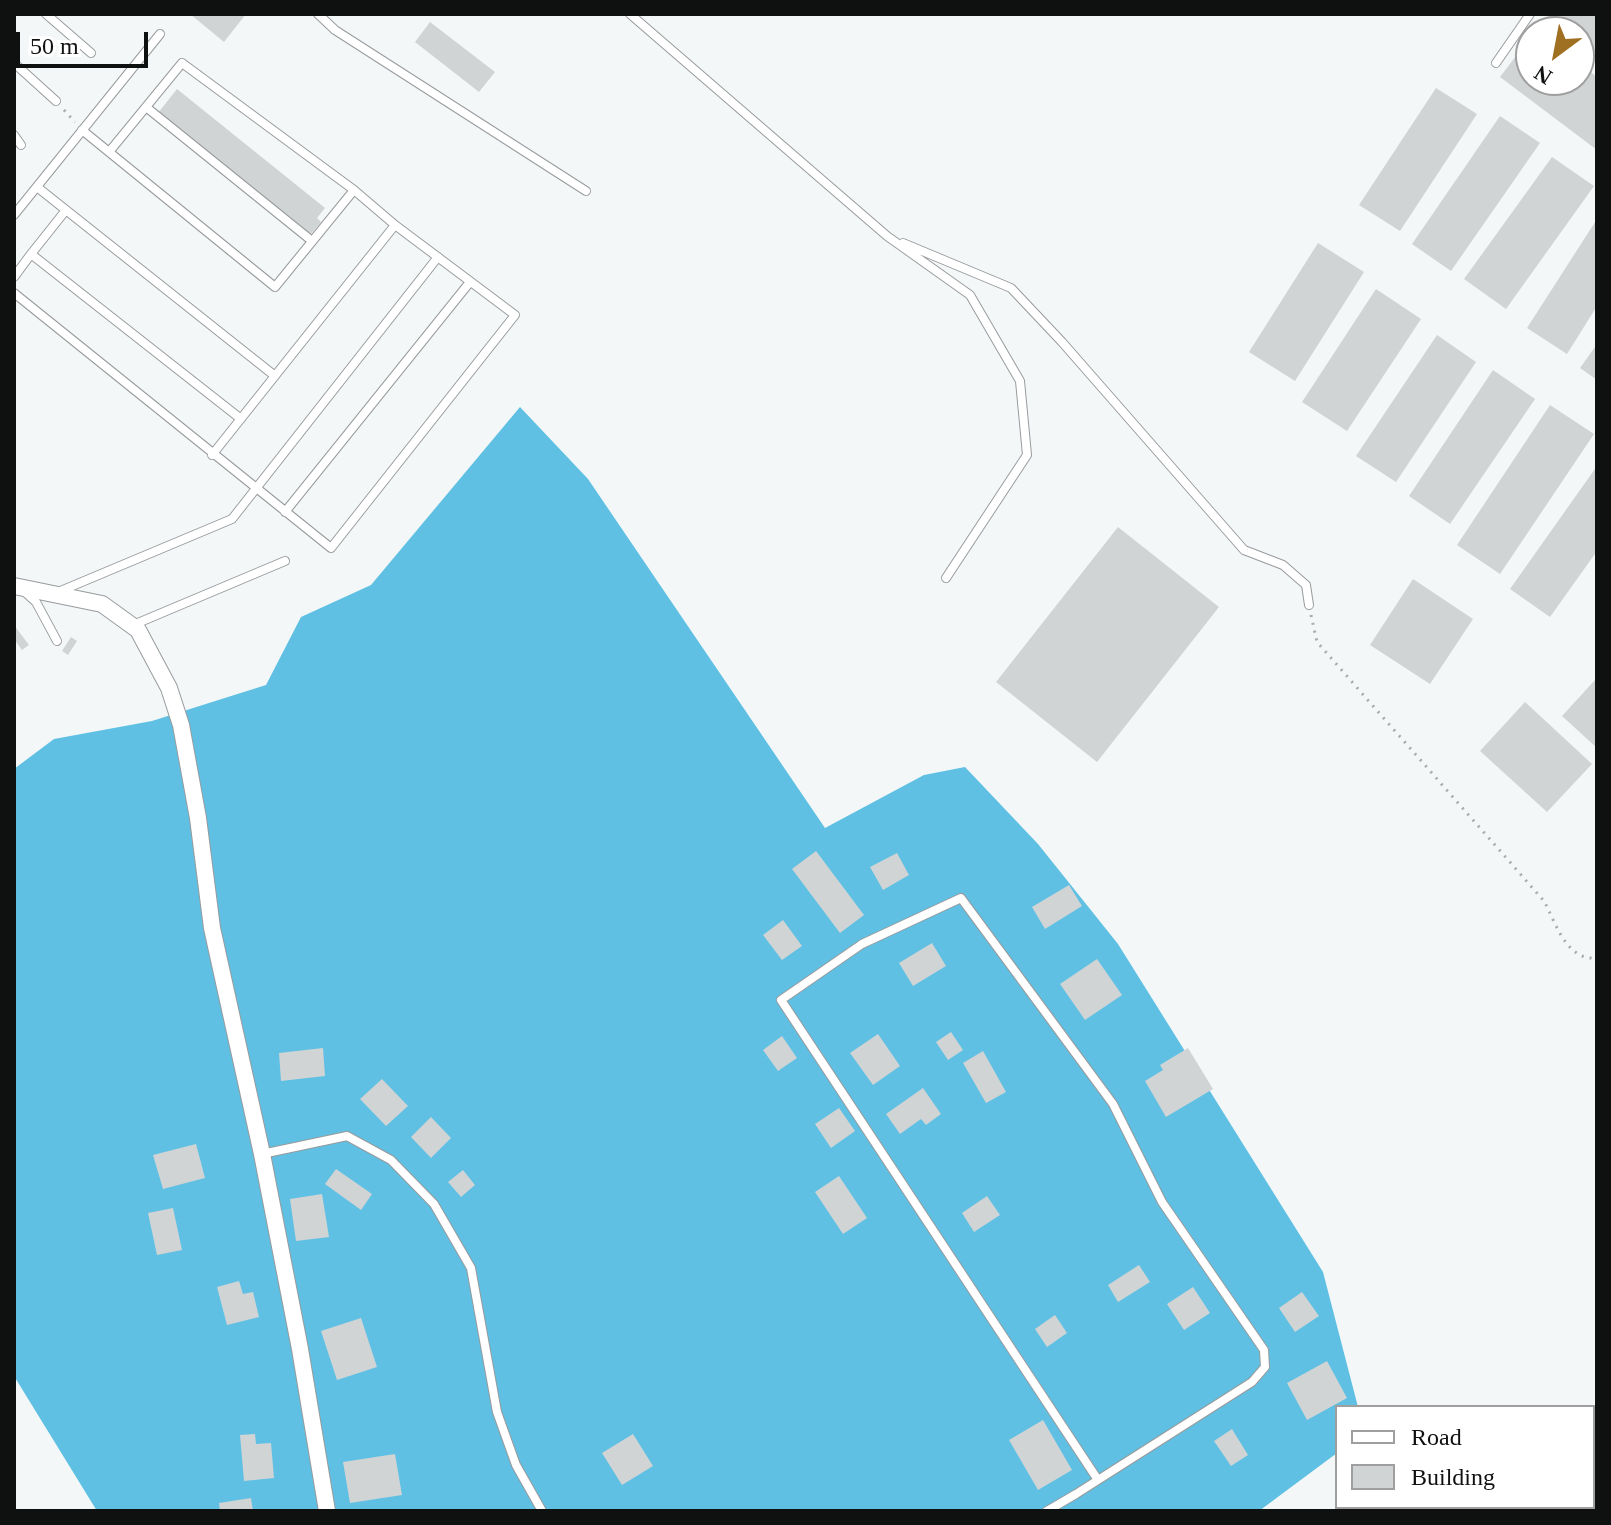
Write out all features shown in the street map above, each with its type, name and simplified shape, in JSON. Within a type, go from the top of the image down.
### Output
[{"type":"street","points":[[16,586],[102,604],[138,630],[169,688],[181,725],[198,818],[212,928],[262,1154],[300,1349],[327,1511]]},
{"type":"lane","points":[[46,14],[91,53]]},
{"type":"lane","points":[[318,14],[335,30],[586,191]]},
{"type":"lane","points":[[630,14],[887,236],[970,295],[1020,381],[1027,455],[946,578]]},
{"type":"lane","points":[[1496,63],[1530,14]]},
{"type":"lane","points":[[14,215],[160,34]]},
{"type":"lane","points":[[14,63],[56,101]]},
{"type":"lane","points":[[14,293],[331,548],[515,315],[395,225],[354,190],[182,63],[109,152]]},
{"type":"lane","points":[[146,107],[312,241]]},
{"type":"lane","points":[[82,130],[275,287],[354,190]]},
{"type":"lane","points":[[14,135],[21,145]]},
{"type":"lane","points":[[37,187],[275,376]]},
{"type":"lane","points":[[14,277],[66,210]]},
{"type":"lane","points":[[212,455],[395,225]]},
{"type":"lane","points":[[887,236],[1011,288],[1244,550],[1283,565],[1306,585],[1309,605]]},
{"type":"lane","points":[[31,254],[241,419]]},
{"type":"lane","points":[[53,594],[232,519],[438,257]]},
{"type":"lane","points":[[285,512],[470,282]]},
{"type":"lane","points":[[133,626],[285,561]]},
{"type":"lane","points":[[16,586],[36,602],[57,641]]},
{"type":"lane","points":[[1047,1511],[1098,1480],[1252,1382],[1265,1367],[1264,1350],[1162,1202],[1113,1104],[961,898],[862,944],[781,1000],[1098,1480]]},
{"type":"lane","points":[[262,1154],[347,1136],[391,1160],[434,1204],[471,1268],[497,1412],[516,1465],[542,1511]]},
{"type":"path","points":[[56,101],[82,130]]},
{"type":"path","points":[[1309,605],[1317,642],[1544,901],[1568,947],[1575,954],[1589,959],[1597,958]]},
{"type":"shaded area","points":[[520,407],[588,479],[825,828],[924,775],[965,767],[1038,844],[1118,944],[1323,1272],[1357,1405],[1335,1405],[1335,1454],[1259,1511],[97,1511],[14,1376],[14,769],[54,739],[152,721],[266,685],[301,617],[371,585]]},
{"type":"building","points":[[190,14],[246,14],[224,42]]},
{"type":"building","points":[[1597,14],[1597,54],[1595,16],[1548,16]]},
{"type":"building","points":[[430,22],[495,72],[479,92],[415,42]]},
{"type":"building","points":[[1515,57],[1515,88],[1500,77]]},
{"type":"building","points":[[1595,75],[1597,150],[1525,96],[1595,96]]},
{"type":"building","points":[[1436,88],[1477,114],[1400,231],[1359,205]]},
{"type":"building","points":[[177,89],[325,208],[317,218],[321,222],[310,235],[158,113]]},
{"type":"building","points":[[1500,116],[1540,143],[1451,271],[1412,244]]},
{"type":"building","points":[[1552,157],[1594,186],[1506,309],[1464,279]]},
{"type":"building","points":[[1597,219],[1597,306],[1567,354],[1527,328]]},
{"type":"building","points":[[1318,243],[1364,272],[1295,381],[1249,352]]},
{"type":"building","points":[[1376,289],[1421,319],[1347,431],[1302,402]]},
{"type":"building","points":[[1437,335],[1476,362],[1396,482],[1356,456]]},
{"type":"building","points":[[1597,344],[1597,380],[1580,368]]},
{"type":"building","points":[[1493,370],[1535,399],[1450,524],[1409,496]]},
{"type":"building","points":[[1550,405],[1594,434],[1500,574],[1457,545]]},
{"type":"building","points":[[1597,466],[1597,551],[1550,617],[1510,589]]},
{"type":"building","points":[[1118,527],[1219,607],[1097,762],[996,682]]},
{"type":"building","points":[[1413,579],[1473,619],[1430,684],[1370,645]]},
{"type":"building","points":[[14,625],[29,645],[22,650],[14,639]]},
{"type":"building","points":[[71,637],[77,641],[68,655],[62,651]]},
{"type":"building","points":[[1595,680],[1597,682],[1597,748],[1562,716]]},
{"type":"building","points":[[1525,702],[1592,764],[1547,812],[1480,751]]},
{"type":"building","points":[[816,851],[864,915],[840,933],[792,869]]},
{"type":"building","points":[[897,853],[909,875],[883,890],[870,867]]},
{"type":"building","points":[[1069,885],[1082,906],[1045,929],[1032,907]]},
{"type":"building","points":[[783,920],[802,946],[782,960],[763,935]]},
{"type":"building","points":[[932,943],[946,966],[913,986],[899,963]]},
{"type":"building","points":[[1097,959],[1122,995],[1085,1020],[1060,984]]},
{"type":"building","points":[[951,1032],[963,1050],[948,1060],[936,1042]]},
{"type":"building","points":[[878,1034],[900,1066],[873,1085],[850,1053]]},
{"type":"building","points":[[782,1036],[797,1058],[778,1071],[763,1050]]},
{"type":"building","points":[[323,1048],[325,1076],[281,1081],[279,1053]]},
{"type":"building","points":[[1188,1048],[1213,1089],[1166,1117],[1145,1081],[1163,1070],[1160,1065]]},
{"type":"building","points":[[983,1051],[1006,1092],[986,1103],[963,1063]]},
{"type":"building","points":[[382,1079],[408,1106],[386,1126],[360,1099]]},
{"type":"building","points":[[923,1088],[941,1114],[926,1125],[921,1119],[900,1134],[886,1114]]},
{"type":"building","points":[[839,1108],[855,1131],[831,1148],[815,1124]]},
{"type":"building","points":[[431,1117],[451,1138],[431,1158],[411,1137]]},
{"type":"building","points":[[196,1144],[205,1178],[163,1189],[153,1155]]},
{"type":"building","points":[[336,1169],[372,1194],[361,1210],[325,1184]]},
{"type":"building","points":[[463,1170],[475,1185],[461,1197],[448,1182]]},
{"type":"building","points":[[839,1176],[867,1218],[843,1234],[815,1192]]},
{"type":"building","points":[[322,1194],[329,1237],[296,1241],[290,1199]]},
{"type":"building","points":[[987,1196],[1000,1215],[974,1232],[962,1213]]},
{"type":"building","points":[[173,1208],[182,1250],[157,1255],[148,1213]]},
{"type":"building","points":[[1139,1265],[1150,1282],[1118,1302],[1108,1285]]},
{"type":"building","points":[[239,1281],[243,1294],[253,1292],[259,1317],[227,1325],[217,1287]]},
{"type":"building","points":[[1193,1287],[1210,1313],[1184,1330],[1167,1304]]},
{"type":"building","points":[[1302,1292],[1319,1316],[1295,1332],[1279,1308]]},
{"type":"building","points":[[1055,1315],[1067,1333],[1047,1347],[1035,1329]]},
{"type":"building","points":[[361,1318],[377,1367],[337,1380],[321,1331]]},
{"type":"building","points":[[1327,1361],[1347,1398],[1307,1420],[1287,1383]]},
{"type":"building","points":[[1043,1420],[1072,1470],[1038,1490],[1009,1440]]},
{"type":"building","points":[[1232,1429],[1248,1455],[1231,1466],[1214,1441]]},
{"type":"building","points":[[255,1434],[256,1444],[271,1443],[274,1478],[244,1481],[240,1435]]},
{"type":"building","points":[[633,1434],[653,1466],[622,1485],[602,1453]]},
{"type":"building","points":[[395,1454],[402,1495],[350,1503],[343,1462]]},
{"type":"building","points":[[251,1498],[253,1511],[220,1511],[219,1503]]}]
